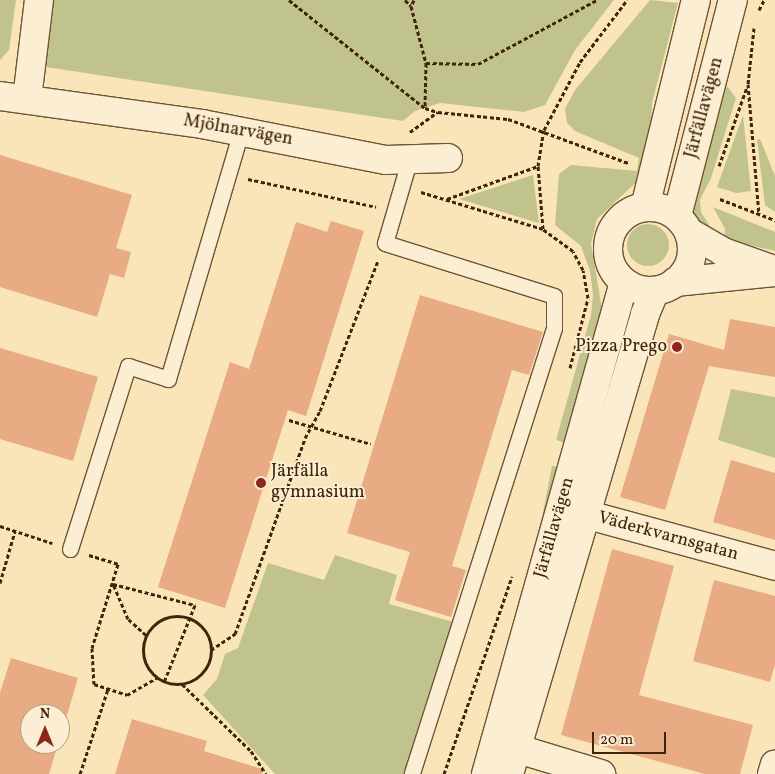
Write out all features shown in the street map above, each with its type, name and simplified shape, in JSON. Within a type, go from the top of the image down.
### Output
[{"type":"street","points":[[27,99],[40,0]]},
{"type":"street","name":"Järfällavägen","points":[[645,207],[696,0]]},
{"type":"street","name":"Järfällavägen","points":[[683,224],[733,0]]},
{"type":"street","name":"Mjölnarvägen","points":[[0,96],[241,131],[386,160],[409,161],[448,158]]},
{"type":"street","points":[[645,207],[662,208],[723,252],[775,272],[638,289],[624,282],[609,261],[609,238],[624,215],[645,207]]},
{"type":"street","points":[[665,287],[690,262],[692,247],[683,224]]},
{"type":"street","name":"Järfällavägen","points":[[507,755],[561,508],[624,282]]},
{"type":"street","name":"Järfällavägen","points":[[486,774],[507,755],[587,516],[645,314],[665,287]]},
{"type":"street","name":"Väderkvarnsgatan","points":[[561,508],[775,566]]},
{"type":"street","points":[[507,755],[600,774]]},
{"type":"street","points":[[772,774],[775,764]]},
{"type":"lane","points":[[70,548],[128,366],[168,379],[230,175],[241,131]]},
{"type":"lane","points":[[409,161],[385,243],[554,296],[554,328],[412,774]]},
{"type":"path","points":[[289,0],[425,108],[438,112],[508,119],[544,130],[636,166]]},
{"type":"path","points":[[406,0],[411,6],[426,64],[425,108]]},
{"type":"path","points":[[411,6],[414,0]]},
{"type":"path","points":[[426,64],[478,64],[596,0]]},
{"type":"path","points":[[544,130],[580,62],[627,0]]},
{"type":"path","points":[[756,16],[764,0]]},
{"type":"path","points":[[755,26],[748,84],[759,214]]},
{"type":"path","points":[[718,168],[748,84]]},
{"type":"path","points":[[403,134],[412,131],[438,112]]},
{"type":"path","points":[[446,199],[538,166]]},
{"type":"path","points":[[230,175],[394,211]]},
{"type":"path","points":[[720,199],[775,220]]},
{"type":"path","points":[[211,650],[235,634],[312,426],[385,243]]},
{"type":"path","points":[[289,420],[371,444]]},
{"type":"path","points":[[0,526],[118,564],[92,648],[94,684],[126,695],[156,678]]},
{"type":"path","points":[[0,583],[15,531]]},
{"type":"path","points":[[113,584],[195,605],[164,682]]},
{"type":"path","points":[[113,584],[128,619],[146,635]]},
{"type":"path","points":[[190,617],[204,628],[211,650],[209,663],[203,673],[182,684],[164,682],[156,678],[143,655],[146,635],[152,625],[165,618],[190,617]]},
{"type":"path","points":[[182,684],[251,751],[266,774]]},
{"type":"path","points":[[80,774],[108,689]]},
{"type":"green space","points":[[0,0],[16,0],[9,50],[0,60]]},
{"type":"green space","points":[[45,0],[614,0],[575,50],[545,105],[524,112],[440,103],[415,111],[403,121],[39,66]]},
{"type":"green space","points":[[650,0],[678,3],[652,103],[650,159],[645,174],[597,219],[591,244],[602,309],[568,444],[556,440],[591,315],[593,295],[590,271],[581,246],[555,225],[559,174],[571,165],[637,171],[639,158],[575,131],[567,123],[565,109],[575,90]]},
{"type":"green space","points":[[727,86],[736,98],[711,178],[700,200],[701,212],[714,233],[703,230],[693,210],[697,156]]},
{"type":"green space","points":[[743,115],[751,191],[736,193],[717,187]]},
{"type":"green space","points":[[760,139],[775,176],[775,212],[765,205],[757,140]]},
{"type":"green space","points":[[533,175],[539,223],[459,199]]},
{"type":"green space","points":[[713,207],[775,232],[775,251],[724,239],[725,229]]},
{"type":"green space","points":[[644,224],[652,224],[663,230],[669,245],[663,260],[652,266],[644,266],[633,260],[627,249],[627,241],[633,230]]},
{"type":"green space","points":[[731,389],[775,397],[775,458],[718,440]]},
{"type":"green space","points":[[552,466],[568,469],[508,774],[492,774]]},
{"type":"green space","points":[[335,555],[397,575],[389,604],[457,623],[407,774],[275,774],[203,695],[217,679],[225,654],[238,648],[268,563],[324,580]]},
{"type":"building","points":[[0,155],[132,195],[116,248],[131,252],[124,278],[110,274],[97,317],[0,287]]},
{"type":"building","points":[[331,221],[364,231],[306,416],[288,410],[225,608],[158,587],[230,362],[249,369],[296,222],[327,232]]},
{"type":"building","points":[[420,295],[543,332],[529,375],[512,370],[452,566],[466,570],[451,617],[395,600],[410,552],[347,533]]},
{"type":"building","points":[[730,319],[775,327],[775,377],[709,366],[665,510],[620,497],[669,334],[724,350]]},
{"type":"building","points":[[0,348],[98,377],[73,461],[0,439]]},
{"type":"building","points":[[731,460],[775,473],[775,540],[713,522]]},
{"type":"building","points":[[612,549],[674,566],[639,695],[753,725],[740,774],[705,774],[561,735]]},
{"type":"building","points":[[714,580],[775,596],[775,664],[770,682],[693,661]]},
{"type":"building","points":[[11,658],[78,678],[70,705],[20,704],[20,754],[55,754],[49,774],[0,774],[0,693]]},
{"type":"building","points":[[132,719],[207,741],[204,751],[262,769],[262,774],[115,774]]},
{"type":"place","name":"Pizza Prego","points":[[677,347]]},
{"type":"place","name":"Järfälla gymnasium","points":[[261,483]]}]
